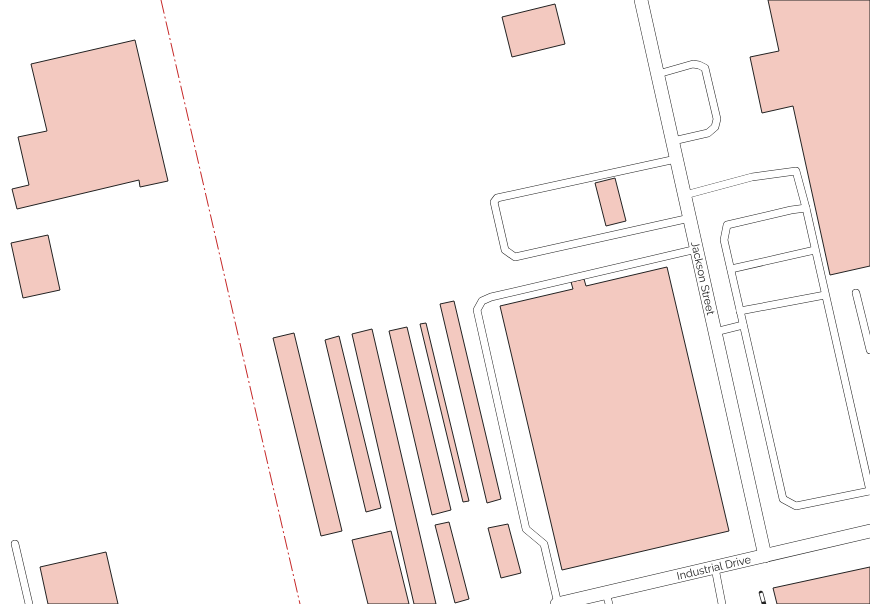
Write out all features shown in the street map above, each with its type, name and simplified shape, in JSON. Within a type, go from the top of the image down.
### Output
[{"type":"street","name":"Jackson Street","points":[[641,0],[765,556]]},
{"type":"street","name":"Industrial Drive","points":[[557,604],[608,598],[715,568],[870,531]]},
{"type":"lane","points":[[658,74],[693,64],[705,68],[717,119],[715,128],[708,133],[673,141]]},
{"type":"lane","points":[[676,159],[497,198],[494,202],[505,250],[514,257],[690,218]]},
{"type":"lane","points":[[684,195],[752,177],[796,171],[806,208],[870,491],[796,506],[783,499],[724,240],[727,225],[791,210],[806,208]]},
{"type":"lane","points":[[557,604],[544,544],[526,529],[477,310],[482,301],[491,297],[697,249]]},
{"type":"lane","points":[[730,269],[815,250]]},
{"type":"lane","points":[[856,293],[870,350]]},
{"type":"lane","points":[[740,311],[825,295]]},
{"type":"lane","points":[[715,332],[743,325]]},
{"type":"lane","points":[[15,544],[29,604]]},
{"type":"lane","points":[[715,568],[722,604]]},
{"type":"building","points":[[768,0],[870,0],[870,266],[830,275],[793,106],[762,113],[750,57],[779,51]]},
{"type":"building","points":[[555,4],[565,44],[512,57],[502,17]]},
{"type":"building","points":[[135,40],[168,181],[140,187],[139,180],[17,209],[12,189],[29,185],[18,137],[47,131],[31,64]]},
{"type":"building","points":[[615,178],[626,221],[606,226],[595,183]]},
{"type":"building","points":[[48,235],[60,290],[23,298],[11,243]]},
{"type":"building","points":[[667,267],[729,531],[562,570],[500,306],[573,289],[571,282],[584,279],[586,286]]},
{"type":"building","points":[[454,301],[501,499],[487,503],[440,304]]},
{"type":"building","points":[[426,323],[469,501],[463,502],[420,324]]},
{"type":"building","points":[[407,327],[451,510],[432,515],[389,331]]},
{"type":"building","points":[[372,329],[436,604],[414,604],[352,334]]},
{"type":"building","points":[[294,333],[342,531],[321,536],[273,338]]},
{"type":"building","points":[[339,336],[381,508],[366,512],[325,340]]},
{"type":"building","points":[[449,522],[469,599],[455,603],[435,525]]},
{"type":"building","points":[[508,524],[521,573],[501,578],[488,528]]},
{"type":"building","points":[[391,531],[409,604],[368,604],[352,540]]},
{"type":"building","points":[[106,552],[118,604],[48,604],[40,567]]},
{"type":"building","points":[[870,567],[870,604],[777,604],[773,588]]},
{"type":"railway","points":[[761,593],[764,604]]},
{"type":"power","points":[[161,0],[300,604]]}]
